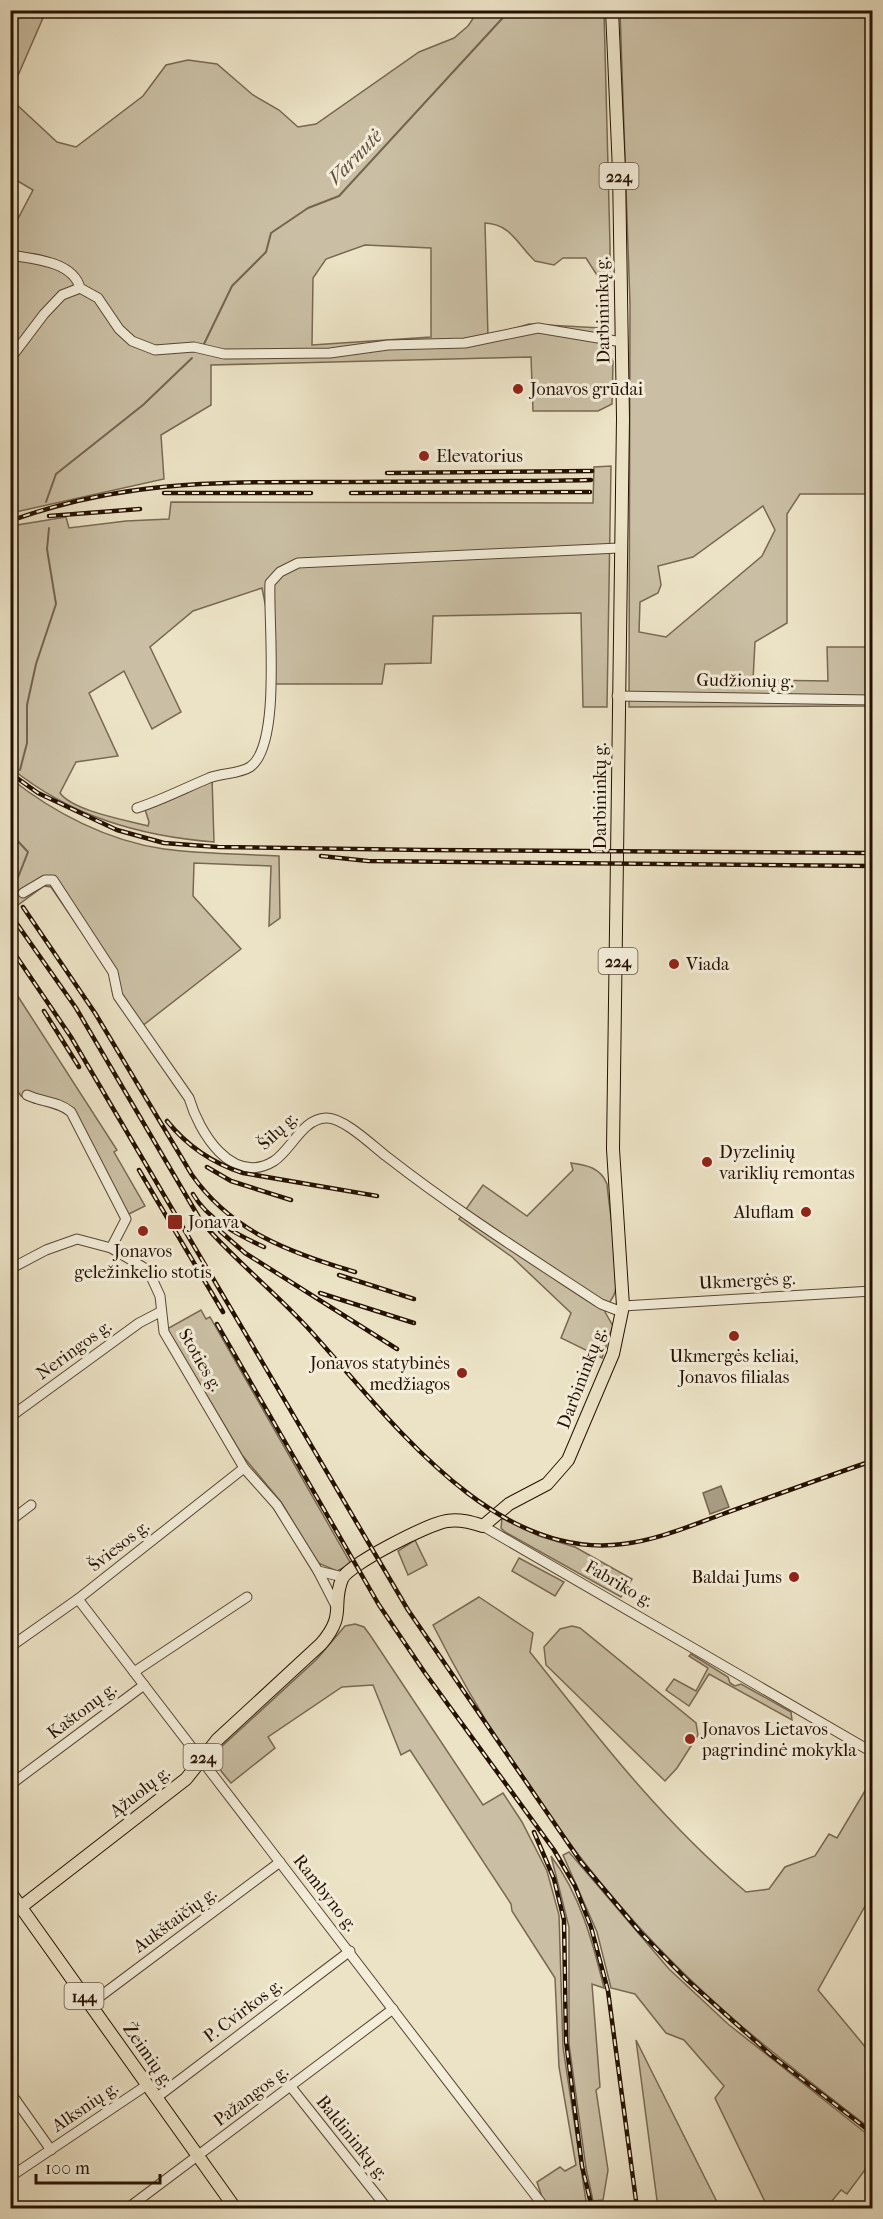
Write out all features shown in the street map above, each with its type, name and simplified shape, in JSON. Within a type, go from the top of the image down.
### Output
[{"type":"main road","name":"Darbininkų g.","points":[[483,1526],[509,1504],[547,1485],[568,1460],[611,1361],[623,1309],[613,1149],[618,927],[617,696],[622,342],[612,10]]},
{"type":"main road","name":"Fabriko g.","points":[[343,1577],[356,1566],[429,1525],[461,1520],[483,1526]]},
{"type":"main road","name":"Ąžuolų g.","points":[[21,1907],[186,1779],[242,1715],[321,1644],[335,1626],[343,1577]]},
{"type":"main road","name":"Žeimių g.","points":[[10,1892],[236,2208]]},
{"type":"street","points":[[10,255],[44,260],[65,270],[78,280],[80,288],[98,298],[119,328],[132,341],[155,350],[194,347],[224,354],[330,353],[388,345],[465,343],[538,328],[622,342]]},
{"type":"street","points":[[10,359],[44,314],[62,295],[80,288]]},
{"type":"street","points":[[137,808],[212,777],[249,768],[259,757],[265,746],[271,680],[270,583],[279,572],[298,563],[619,548]]},
{"type":"street","name":"Gudžionių g.","points":[[617,696],[873,700]]},
{"type":"street","name":"Šilų g.","points":[[23,892],[45,880],[53,880],[113,972],[118,996],[189,1098],[194,1114],[213,1146],[229,1160],[247,1168],[262,1167],[276,1159],[312,1122],[327,1118],[347,1126],[453,1207],[600,1304],[623,1309]]},
{"type":"street","points":[[27,1095],[40,1101],[56,1103],[70,1112],[126,1219],[111,1248]]},
{"type":"street","name":"Stoties g.","points":[[10,1269],[46,1250],[77,1239],[111,1248],[148,1270],[160,1296],[164,1332],[244,1468],[277,1505],[318,1571],[339,1611]]},
{"type":"street","name":"Ukmergės g.","points":[[623,1309],[873,1291]]},
{"type":"street","name":"Neringos g.","points":[[10,1417],[139,1323],[160,1312]]},
{"type":"street","name":"Šviesos g.","points":[[10,1647],[78,1599],[244,1468]]},
{"type":"street","points":[[10,1521],[31,1505]]},
{"type":"street","name":"Fabriko g.","points":[[483,1526],[873,1752]]},
{"type":"street","points":[[318,1571],[343,1577]]},
{"type":"street","name":"Kaštonų g.","points":[[134,1672],[247,1597]]},
{"type":"street","name":"Rambyno g.","points":[[78,1599],[545,2208]]},
{"type":"street","name":"Kaštonų g.","points":[[10,1785],[144,1685]]},
{"type":"street","name":"Aukštaičių g.","points":[[90,2004],[280,1862]]},
{"type":"street","name":"P. Cvirkos g.","points":[[156,2098],[350,1951]]},
{"type":"street","name":"Pažangos g.","points":[[128,2208],[393,2009]]},
{"type":"street","name":"Alksnių g.","points":[[10,2177],[147,2085]]},
{"type":"street","name":"Baldininkų g.","points":[[291,2087],[387,2208]]},
{"type":"street","points":[[10,2092],[51,2150]]},
{"type":"shaded area","points":[[10,11],[46,11],[13,87],[15,103],[57,142],[76,147],[143,96],[166,65],[188,60],[217,64],[253,95],[279,110],[298,127],[316,124],[419,52],[454,38],[468,26],[478,11],[604,11],[610,322],[608,329],[602,333],[613,362],[612,404],[598,411],[533,411],[531,357],[211,365],[211,405],[161,435],[164,479],[11,513],[11,232],[33,190],[11,177]],"holes":[[[485,223],[494,224],[508,231],[535,261],[554,265],[563,258],[586,258],[604,286],[601,328],[529,324],[488,337]],[[365,245],[431,248],[431,337],[312,345],[313,278],[326,259]]]},
{"type":"shaded area","points":[[620,11],[872,11],[872,494],[800,494],[787,514],[787,623],[755,642],[753,680],[828,681],[827,647],[872,647],[872,706],[629,707],[630,305]],"holes":[[[763,506],[775,530],[762,556],[666,637],[639,632],[640,602],[658,593],[661,585],[658,566],[693,557]]]},
{"type":"shaded area","points":[[611,466],[607,707],[583,707],[581,613],[433,616],[431,663],[385,664],[382,684],[272,684],[268,618],[262,588],[193,611],[150,647],[181,712],[152,729],[124,671],[89,693],[118,756],[76,762],[60,793],[76,805],[88,810],[148,826],[149,822],[143,803],[212,777],[214,842],[159,835],[106,821],[57,799],[11,768],[11,526],[66,517],[69,528],[126,521],[169,519],[171,502],[593,503],[594,467]]},
{"type":"shaded area","points":[[10,778],[63,814],[122,839],[178,851],[279,856],[280,918],[269,926],[271,866],[194,863],[193,896],[241,949],[137,1030],[113,995],[109,972],[51,887],[44,886],[18,905],[11,897]]},
{"type":"shaded area","points":[[10,984],[117,1150],[114,1152],[145,1206],[123,1217],[70,1117],[57,1105],[34,1103],[21,1096],[11,1082],[11,1011],[17,1006]]},
{"type":"shaded area","points":[[571,1163],[593,1168],[601,1174],[607,1184],[616,1283],[614,1295],[605,1312],[613,1326],[602,1358],[561,1338],[571,1313],[512,1257],[459,1219],[483,1185],[527,1216],[573,1170]]},
{"type":"shaded area","points":[[201,1310],[206,1319],[210,1317],[351,1564],[337,1571],[318,1563],[281,1502],[242,1455],[167,1329]]},
{"type":"shaded area","points":[[721,1486],[729,1507],[710,1514],[703,1493]]},
{"type":"shaded area","points":[[502,1518],[539,1536],[575,1547],[632,1579],[621,1597],[505,1532],[501,1528]]},
{"type":"shaded area","points":[[415,1540],[427,1565],[408,1575],[398,1551]]},
{"type":"shaded area","points":[[519,1558],[564,1582],[555,1596],[512,1571]]},
{"type":"shaded area","points":[[479,1597],[533,1633],[530,1652],[606,1747],[686,1837],[746,1892],[769,1889],[785,1867],[815,1856],[829,1834],[837,1838],[872,1779],[872,1903],[868,1901],[818,1990],[872,2055],[872,2130],[759,2040],[694,1983],[619,1904],[549,1815],[486,1721],[433,1625]]},
{"type":"shaded area","points":[[355,1624],[364,1627],[370,1635],[483,1805],[503,1793],[522,1822],[547,1871],[559,1915],[563,2047],[587,2208],[550,2208],[543,2200],[537,2182],[560,2167],[565,2171],[576,2165],[559,2067],[555,1978],[512,1911],[511,1904],[410,1750],[401,1755],[373,1685],[342,1687],[268,1737],[275,1748],[231,1783],[217,1763],[219,1749],[317,1659],[345,1626]]},
{"type":"shaded area","points":[[572,1626],[580,1628],[696,1723],[698,1735],[677,1768],[665,1781],[546,1665],[544,1647],[560,1629]]},
{"type":"shaded area","points":[[691,1654],[728,1677],[730,1683],[735,1686],[741,1684],[791,1712],[792,1720],[709,1674],[689,1706],[666,1690],[674,1679],[696,1691],[708,1668],[689,1656]]},
{"type":"shaded area","points":[[569,1852],[669,1969],[728,2024],[872,2138],[872,2171],[867,2167],[847,2194],[841,2190],[826,2208],[768,2208],[715,2098],[724,2086],[684,2040],[666,2033],[635,1994],[611,1988],[597,1932],[563,1855]]},
{"type":"shaded area","points":[[551,1856],[578,1903],[590,1936],[604,1988],[592,1984],[600,2087],[596,2090],[608,2170],[603,2200],[593,2201],[586,2168],[569,2044],[569,1927]]},
{"type":"shaded area","points":[[636,2040],[720,2208],[658,2208]]},
{"type":"waterway","name":"Varnutė","points":[[204,344],[232,286],[266,252],[271,233],[308,208],[339,196],[510,10]]},
{"type":"waterway","name":"Varnutė","points":[[46,502],[56,474],[143,405],[192,358]]},
{"type":"waterway","name":"Varnutė","points":[[20,770],[27,743],[27,705],[36,664],[56,604],[47,549],[49,528]]},
{"type":"waterway","name":"Varnutė","points":[[10,808],[16,789]]},
{"type":"waterway","name":"Varnutė","points":[[10,827],[12,835],[28,852],[15,885]]},
{"type":"railway","points":[[387,473],[592,471]]},
{"type":"railway","points":[[10,521],[92,498],[172,486],[252,482],[591,480]]},
{"type":"railway","points":[[351,493],[590,492]]},
{"type":"railway","points":[[164,493],[311,493]]},
{"type":"railway","points":[[49,516],[140,509]]},
{"type":"railway","points":[[10,773],[38,793],[117,830],[164,843],[218,847],[426,850],[872,853]]},
{"type":"railway","points":[[321,856],[368,861],[872,866]]},
{"type":"railway","points":[[23,907],[95,1013],[192,1175],[208,1195],[225,1212],[264,1238],[308,1257],[355,1272]]},
{"type":"railway","points":[[10,914],[76,1008],[201,1221],[307,1327],[406,1438],[444,1474],[485,1506],[528,1530],[574,1543],[623,1544],[673,1532],[872,1461]]},
{"type":"railway","points":[[10,947],[71,1037],[408,1610],[581,1862],[640,1932],[686,1979],[771,2055],[872,2133]]},
{"type":"railway","points":[[44,1011],[79,1067]]},
{"type":"railway","points":[[167,1121],[183,1139],[201,1153],[243,1173],[377,1196]]},
{"type":"railway","points":[[207,1167],[231,1181],[291,1200]]},
{"type":"railway","points":[[139,1170],[223,1312]]},
{"type":"railway","points":[[193,1194],[215,1219],[234,1232],[264,1247]]},
{"type":"railway","points":[[220,1231],[245,1253],[397,1349]]},
{"type":"railway","points":[[339,1275],[414,1299]]},
{"type":"railway","points":[[320,1293],[414,1323]]},
{"type":"railway","points":[[217,1324],[379,1605],[425,1673],[554,1850],[575,1886],[591,1927],[608,1991],[637,2208]]},
{"type":"railway","points":[[534,1832],[554,1879],[564,1920],[566,2041],[582,2166],[592,2208]]},
{"type":"place","name":"Jonavos grūdai","points":[[518,389]]},
{"type":"place","name":"Elevatorius","points":[[424,456]]},
{"type":"place","name":"Viada","points":[[674,964]]},
{"type":"place","name":"Dyzelinių variklių remontas","points":[[707,1162]]},
{"type":"place","name":"Aluflam","points":[[806,1212]]},
{"type":"place","name":"Jonava","points":[[175,1222]]},
{"type":"place","name":"Jonavos geležinkelio stotis","points":[[143,1231]]},
{"type":"place","name":"Ukmergės keliai, Jonavos filialas","points":[[734,1336]]},
{"type":"place","name":"Jonavos statybinės medžiagos","points":[[462,1373]]},
{"type":"place","name":"Baldai Jums","points":[[794,1577]]},
{"type":"place","name":"Jonavos Lietavos pagrindinė mokykla","points":[[690,1739]]}]
